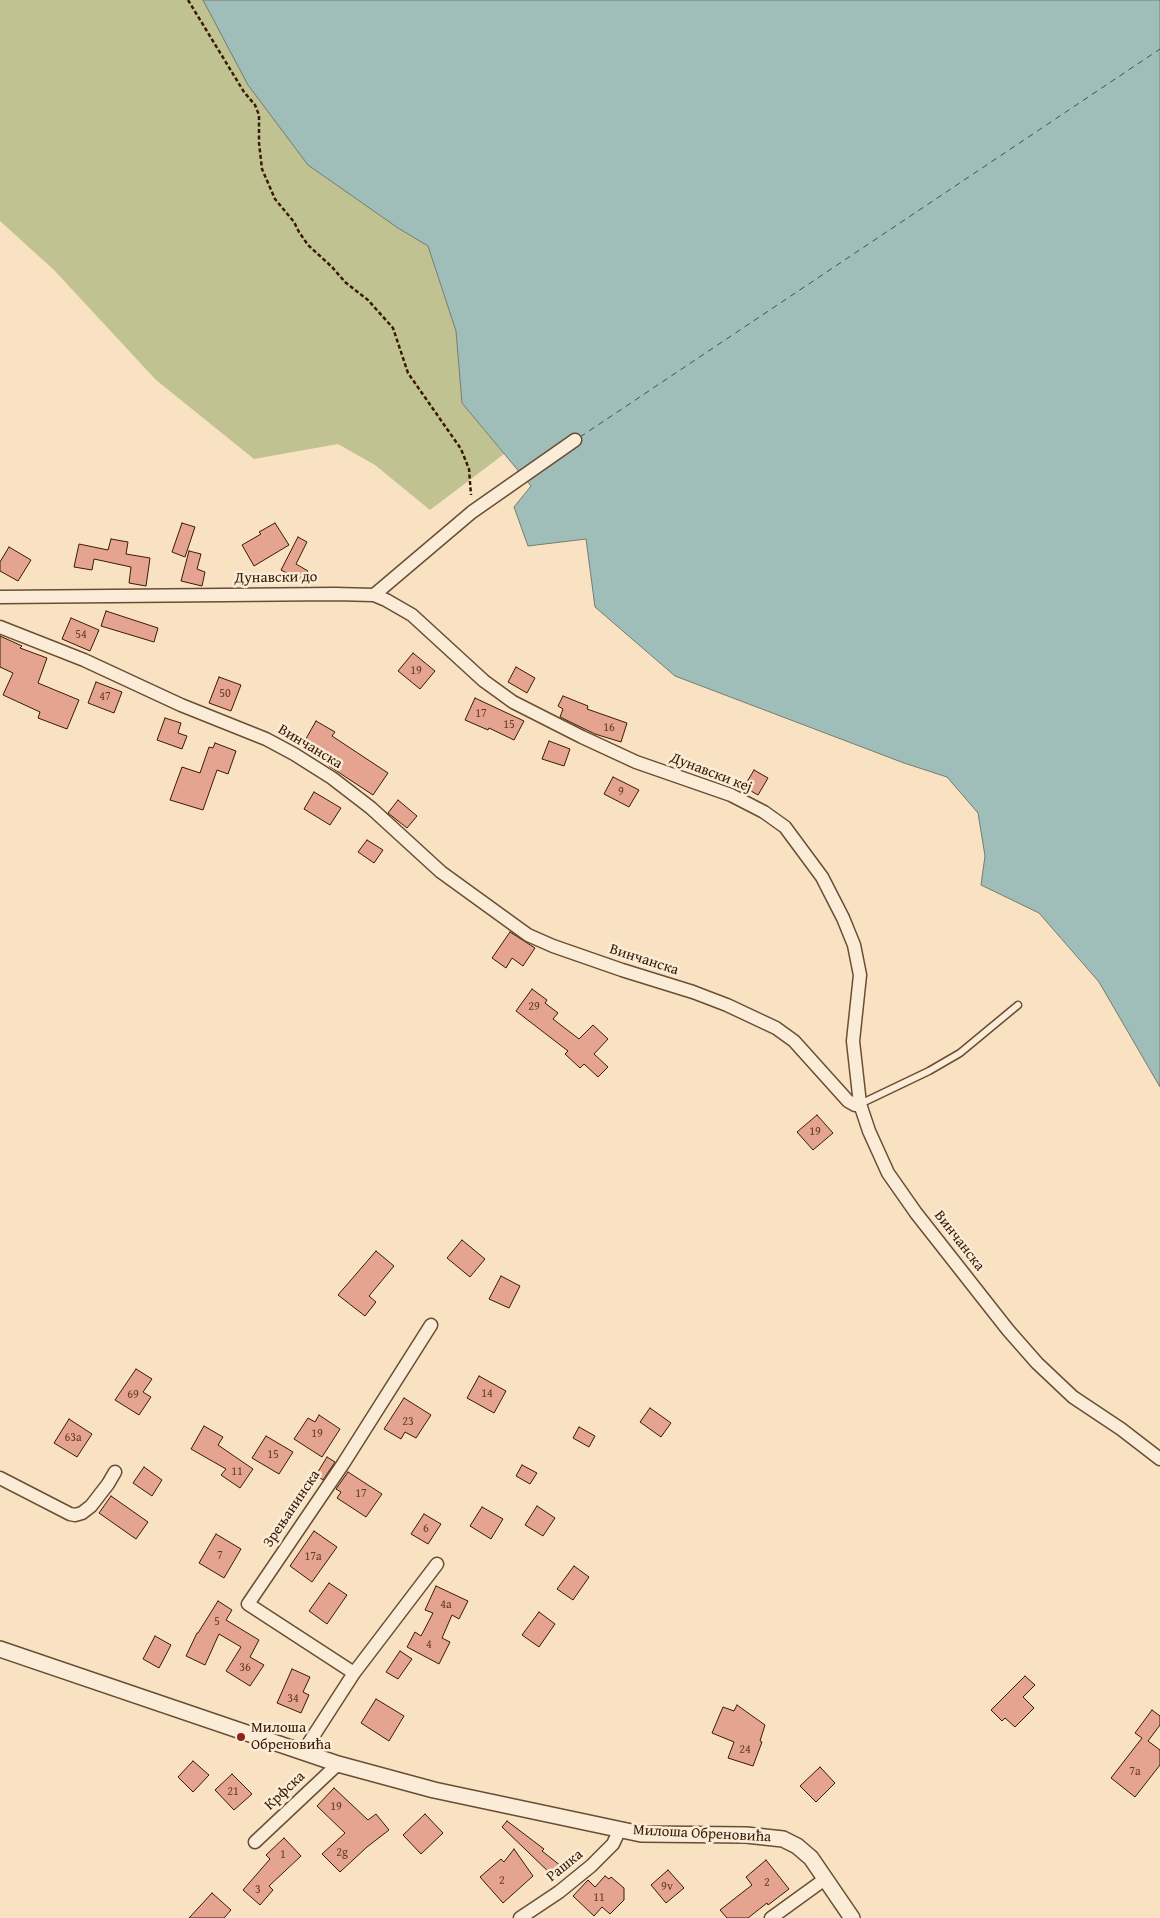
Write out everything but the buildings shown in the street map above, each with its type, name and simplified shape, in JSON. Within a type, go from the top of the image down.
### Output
[{"type":"street","points":[[374,595],[472,512],[575,440]]},
{"type":"street","name":"Дунавски до","points":[[0,597],[374,595]]},
{"type":"street","name":"Дунавски кеј","points":[[374,595],[412,616],[484,681],[513,702],[636,762],[731,795],[764,812],[785,827],[822,877],[843,918],[854,945],[860,975],[853,1041],[860,1104]]},
{"type":"street","name":"Винчанска","points":[[0,627],[84,660],[181,706],[266,739],[294,754],[348,790],[371,808],[441,872],[528,935],[553,946],[728,1005],[776,1028],[794,1042],[848,1101],[855,1105],[860,1104],[869,1131],[888,1173],[916,1213],[1008,1330],[1073,1397],[1121,1428],[1160,1459]]},
{"type":"street","name":"Зрењанинска","points":[[354,1673],[248,1604],[343,1464],[431,1325]]},
{"type":"street","points":[[0,1478],[70,1514],[80,1514],[91,1506],[115,1472]]},
{"type":"street","points":[[303,1752],[354,1673],[437,1564]]},
{"type":"street","name":"Милоша Обреновића","points":[[0,1649],[338,1764],[434,1790],[620,1829],[661,1835],[746,1835],[777,1838],[797,1846],[811,1858],[852,1918]]},
{"type":"street","name":"Крфска","points":[[255,1842],[338,1764]]},
{"type":"street","name":"Рашка","points":[[520,1918],[559,1892],[592,1866],[613,1844],[620,1829]]},
{"type":"street","points":[[771,1918],[825,1879]]},
{"type":"lane","points":[[860,1104],[930,1071],[960,1053],[1018,1005]]},
{"type":"path","points":[[188,0],[244,92],[256,106],[259,114],[259,143],[262,168],[274,199],[294,222],[308,245],[332,266],[345,282],[368,300],[393,328],[408,373],[462,449],[469,469],[472,512]]},
{"type":"green space","points":[[0,0],[205,0],[428,246],[456,331],[462,403],[504,454],[430,510],[375,465],[338,444],[254,459],[156,380],[54,270],[0,221]]},
{"type":"water","points":[[203,0],[1160,0],[1160,1087],[1099,982],[1039,913],[981,885],[985,856],[978,813],[947,777],[904,763],[675,676],[595,607],[586,539],[528,546],[514,507],[531,486],[462,403],[456,331],[428,246],[398,228],[308,165],[248,85]]},
{"type":"ferry route","points":[[580,437],[1160,49]]},
{"type":"place","name":"Милоша Обреновића","points":[[241,1737]]}]
